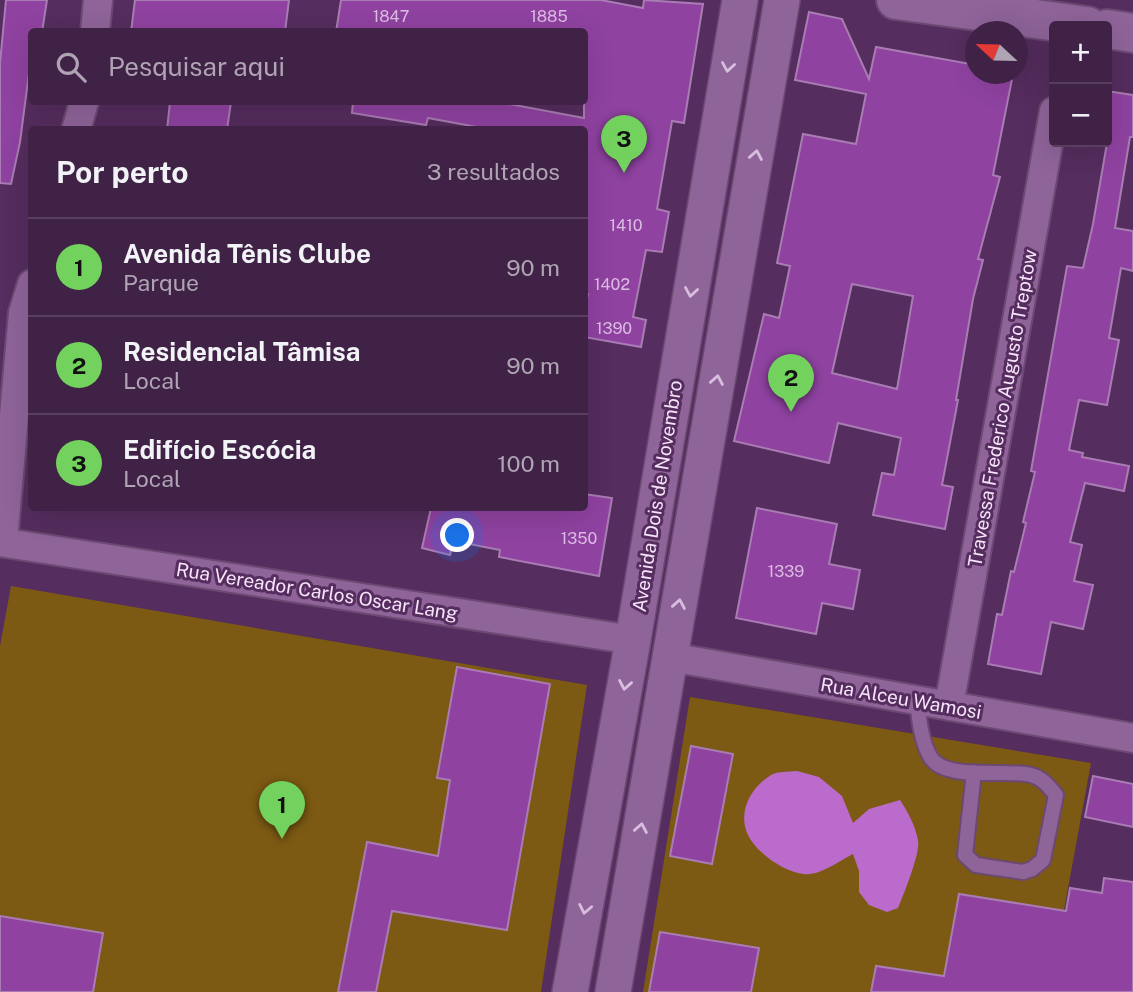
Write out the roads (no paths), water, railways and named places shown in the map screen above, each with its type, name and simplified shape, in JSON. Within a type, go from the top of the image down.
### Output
[{"type":"main road","points":[[908,1],[1075,19]]},
{"type":"main road","points":[[1112,30],[1133,33]]},
{"type":"street","points":[[95,28],[98,0]]},
{"type":"street","name":"Avenida Dois de Novembro","points":[[570,992],[633,640],[740,0]]},
{"type":"street","name":"Avenida Dois de Novembro","points":[[613,992],[782,0]]},
{"type":"street","points":[[77,126],[83,105]]},
{"type":"street","name":"Travessa Frederico Augusto Treptow","points":[[949,706],[1049,139]]},
{"type":"street","points":[[1,542],[23,313],[28,297]]},
{"type":"street","name":"Rua Vereador Carlos Oscar Lang","points":[[1,542],[633,640]]},
{"type":"street","points":[[633,640],[670,657]]},
{"type":"street","name":"Rua Alceu Wamosi","points":[[670,657],[1133,738]]},
{"type":"lane","points":[[917,700],[920,722],[932,760],[942,768],[1031,775],[1045,781],[1056,795],[1043,860],[1032,869],[1023,872],[976,865],[965,855],[974,772]]},
{"type":"place","name":"Edifício Escócia","points":[[624,173]]},
{"type":"place","name":"Residencial Tâmisa","points":[[791,412]]},
{"type":"place","name":"Avenida Tênis Clube","points":[[282,839]]}]
